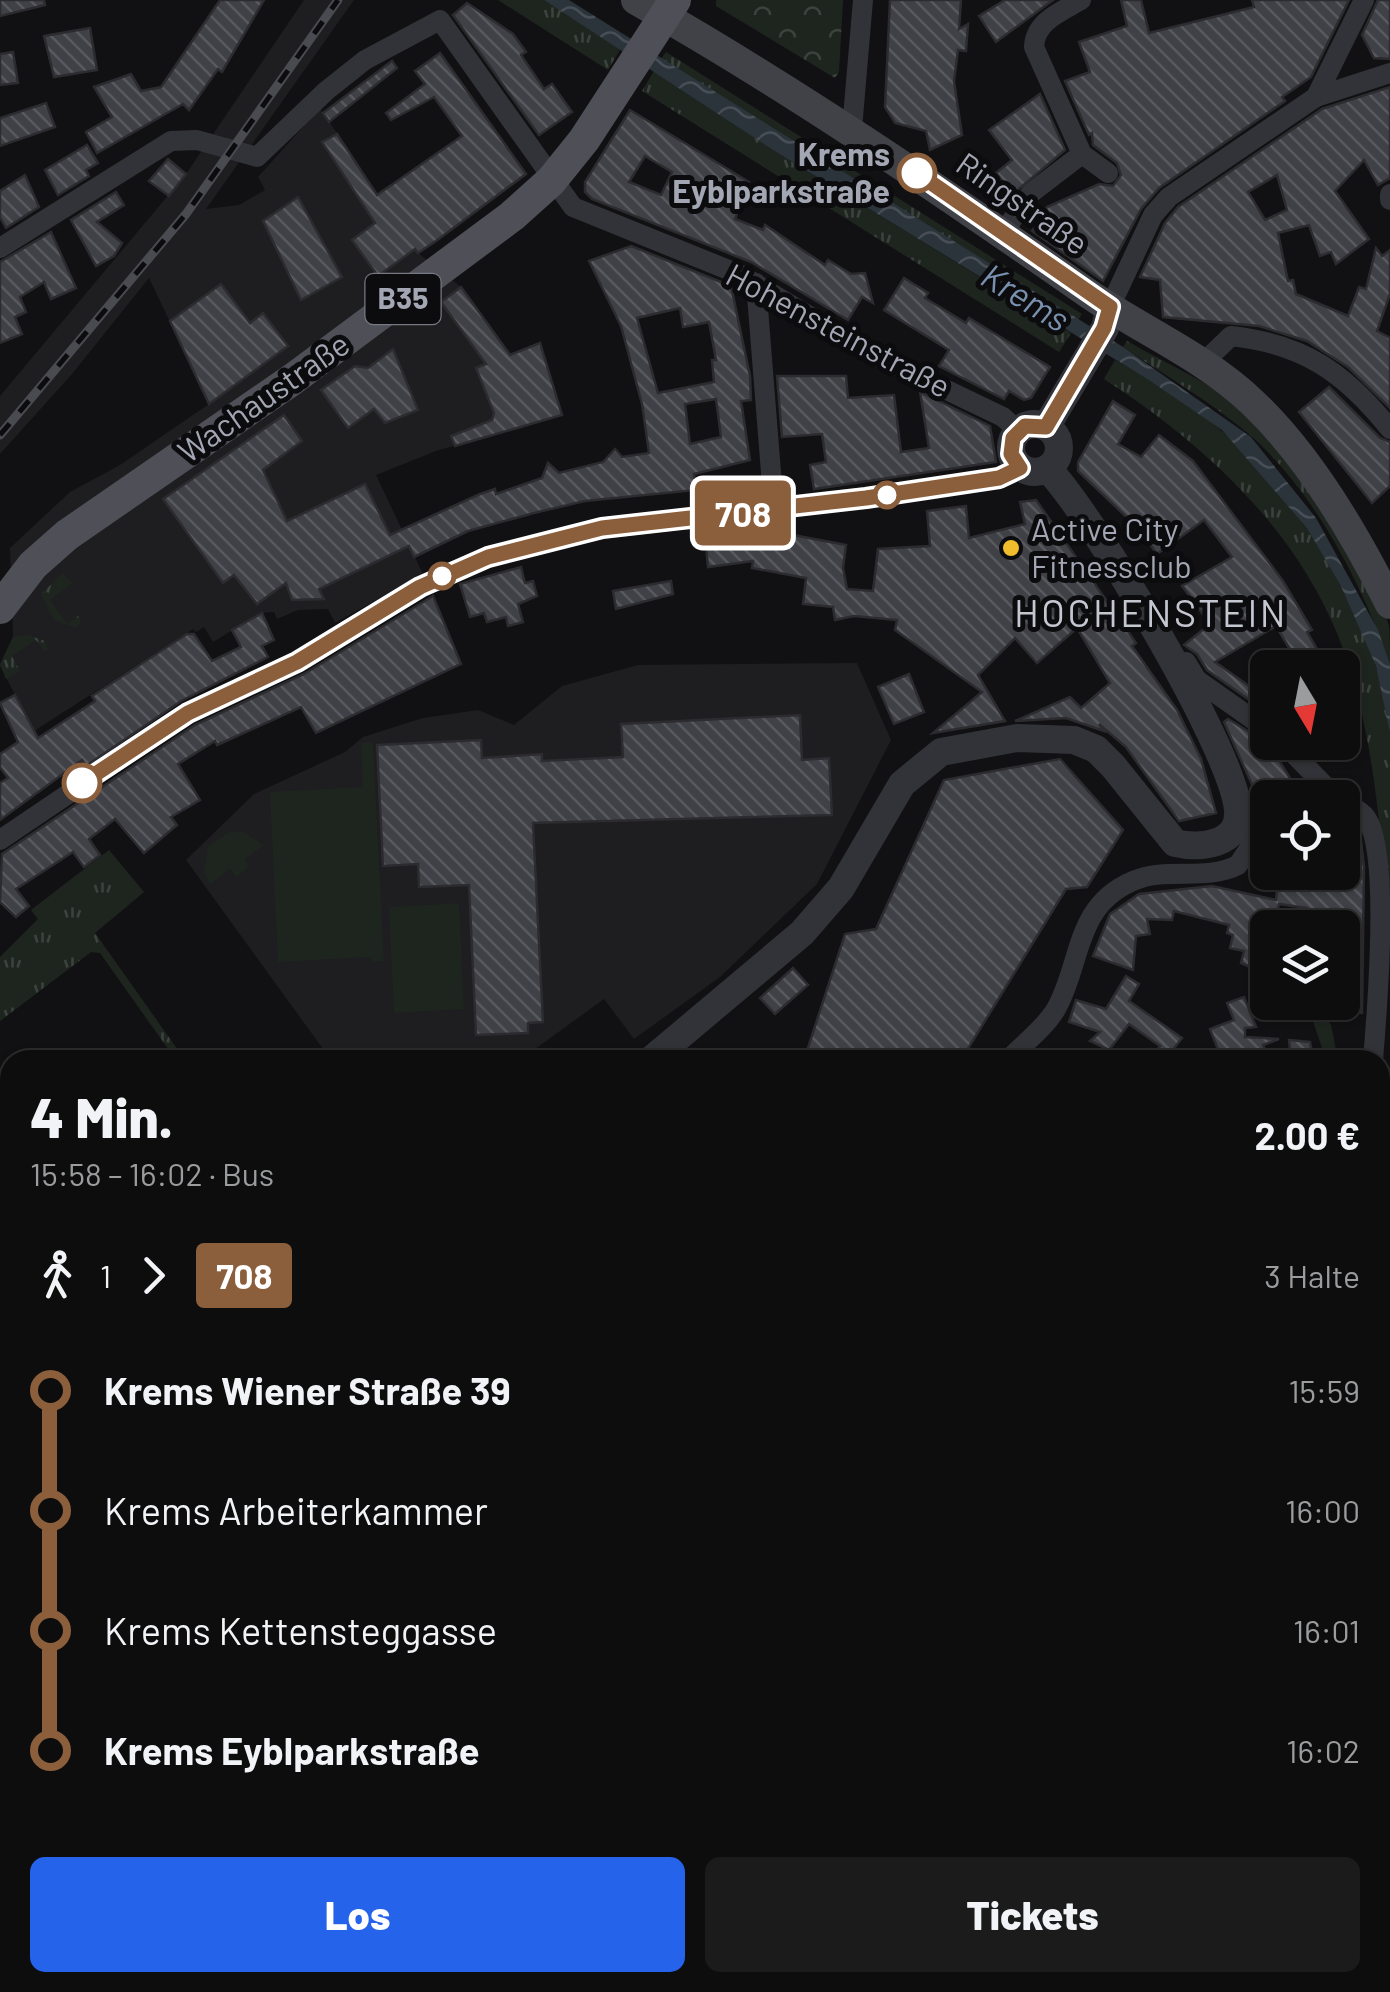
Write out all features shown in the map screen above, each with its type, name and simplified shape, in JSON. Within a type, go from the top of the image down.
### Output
[{"type":"main road","name":"Ringstraße","points":[[656,14],[852,129],[1003,233],[1107,317],[1203,363],[1250,400],[1288,442],[1336,510],[1390,604]]},
{"type":"main road","name":"Wachaustraße","points":[[1,604],[33,564],[66,536],[400,301],[551,181],[613,99],[656,14]]},
{"type":"street","points":[[852,129],[863,0]]},
{"type":"street","points":[[1080,0],[1044,22],[1035,35],[1034,47],[1082,154],[1108,173]]},
{"type":"street","points":[[1316,97],[1364,0]]},
{"type":"street","name":"Hohensteinstraße","points":[[0,248],[171,141],[197,140],[257,157],[326,90],[364,60],[440,20],[551,181],[587,216],[756,283],[876,356],[1002,417],[1018,431]]},
{"type":"street","points":[[1046,427],[1107,317],[1153,215],[1169,197],[1316,97],[1390,73]]},
{"type":"street","points":[[1003,233],[1031,193],[1082,154]]},
{"type":"street","points":[[756,283],[774,510]]},
{"type":"street","points":[[1203,363],[1231,336],[1284,346],[1340,374],[1390,429]]},
{"type":"street","points":[[0,840],[188,713],[321,649],[446,574],[488,557],[563,536],[999,478],[1034,469],[1059,445],[1046,427],[1033,424],[1018,431],[1011,454],[1034,469],[1092,526],[1216,745],[1238,808],[1237,823],[1228,836],[1206,846],[1175,843],[1096,749],[1074,740],[1017,738],[942,752],[902,784],[841,888],[802,933],[663,1050]]},
{"type":"street","points":[[1132,592],[1152,609],[1198,680],[1250,717]]},
{"type":"street","points":[[1300,760],[1321,780]]},
{"type":"street","points":[[1360,812],[1372,828],[1382,941],[1374,1050]]},
{"type":"street","points":[[1018,1050],[1053,1014],[1094,909],[1132,882],[1164,874],[1212,875],[1238,866],[1252,844],[1237,823]]},
{"type":"shaded area","points":[[304,0],[354,0],[206,209],[239,205],[265,190],[258,177],[320,108],[418,253],[461,287],[510,354],[540,343],[562,415],[436,451],[376,475],[423,574],[335,623],[328,609],[298,610],[277,619],[274,612],[261,613],[213,642],[204,627],[196,632],[193,629],[34,731],[0,666],[13,636],[10,548],[70,492],[120,465],[209,404],[149,278],[72,374],[0,454],[0,396],[186,174]]},
{"type":"shaded area","points":[[857,663],[891,740],[817,884],[720,977],[634,1039],[604,999],[534,1050],[324,1050],[186,860],[254,794],[345,752],[363,737],[423,718],[478,710],[514,725],[562,686],[638,665]]},
{"type":"green space","points":[[498,0],[544,0],[621,48],[608,70]]},
{"type":"green space","points":[[716,0],[843,0],[839,72],[835,78],[716,6]]},
{"type":"green space","points":[[666,52],[1082,314],[1078,320],[661,59]]},
{"type":"green space","points":[[655,69],[773,150],[1071,333],[1059,352],[642,91]]},
{"type":"green space","points":[[1127,341],[1232,401],[1280,451],[1325,513],[1381,606],[1389,626],[1390,664],[1351,571],[1315,511],[1274,458],[1204,400],[1123,347]]},
{"type":"green space","points":[[1115,360],[1198,411],[1254,461],[1283,494],[1334,568],[1371,650],[1390,734],[1390,933],[1379,819],[1360,705],[1360,650],[1343,650],[1318,593],[1295,556],[1240,488],[1175,430],[1104,379]]},
{"type":"green space","points":[[63,573],[72,583],[50,600],[67,624],[78,616],[81,621],[76,628],[54,620],[41,594]]},
{"type":"green space","points":[[28,635],[45,641],[48,649],[44,651],[36,640],[12,656],[20,671],[6,679],[0,664],[13,637]]},
{"type":"green space","points":[[373,742],[384,961],[372,962],[371,957],[278,962],[270,792],[363,787],[361,743]]},
{"type":"green space","points":[[242,831],[264,845],[245,859],[249,867],[236,877],[230,869],[210,884],[204,872],[208,847],[229,832]]},
{"type":"green space","points":[[109,850],[144,892],[95,933],[178,1050],[169,1050],[100,953],[91,952],[0,1021],[0,957],[38,919],[31,910]]},
{"type":"green space","points":[[459,903],[464,1009],[394,1013],[389,907]]},
{"type":"green space","points":[[1313,1020],[1328,1020],[1336,1050],[1323,1050]]},
{"type":"water","name":"Krems","points":[[544,0],[569,0],[1123,347],[1251,437],[1316,518],[1378,630],[1390,664],[1390,733],[1376,666],[1341,586],[1307,528],[1222,430],[1149,380],[773,150]]},
{"type":"building","points":[[0,0],[44,0],[45,5],[0,16]]},
{"type":"building","points":[[220,0],[264,0],[222,72],[218,69],[189,110],[183,104],[97,153],[86,132],[112,117],[94,87],[131,74],[141,91],[161,87]]},
{"type":"building","points":[[890,0],[961,0],[959,29],[968,24],[966,51],[958,50],[954,81],[962,135],[930,150],[926,131],[895,123],[885,107]]},
{"type":"building","points":[[1005,0],[1053,0],[996,42],[979,16]]},
{"type":"building","points":[[1121,0],[1141,0],[1149,33],[1254,7],[1252,0],[1349,0],[1311,77],[1282,97],[1285,101],[1159,188],[1141,209],[1103,281],[1032,231],[1047,207],[1099,184],[1113,186],[1121,175],[1117,163],[1093,145],[1092,133],[1089,135],[1065,81],[1090,72],[1079,42],[1127,26]]},
{"type":"building","points":[[1378,0],[1390,0],[1390,59],[1374,58],[1362,35]]},
{"type":"building","points":[[467,3],[513,34],[526,52],[521,55],[544,89],[552,84],[572,112],[539,135],[453,15]]},
{"type":"building","points":[[90,28],[97,70],[54,77],[44,36]]},
{"type":"building","points":[[13,52],[18,83],[0,85],[0,54]]},
{"type":"building","points":[[440,53],[526,174],[436,241],[418,253],[415,249],[378,276],[352,240],[375,223],[322,142],[337,134],[377,195],[462,136],[434,97],[391,120],[386,113],[425,84],[415,71]]},
{"type":"building","points":[[392,61],[397,68],[329,122],[323,113]]},
{"type":"building","points":[[1390,87],[1390,178],[1378,185],[1364,160],[1335,191],[1369,239],[1336,264],[1331,252],[1320,256],[1309,225],[1278,233],[1288,281],[1293,280],[1296,294],[1348,316],[1359,287],[1366,289],[1376,248],[1382,256],[1390,250],[1390,294],[1377,331],[1390,338],[1390,408],[1348,367],[1307,341],[1259,326],[1163,317],[1160,280],[1140,277],[1165,223],[1178,207],[1322,109]],"holes":[[[1277,175],[1287,210],[1265,220],[1248,192]]]},
{"type":"building","points":[[1040,94],[1065,150],[1013,194],[996,173],[1012,160],[989,130]]},
{"type":"building","points":[[46,103],[55,127],[0,146],[0,118]]},
{"type":"building","points":[[630,110],[749,182],[735,219],[763,230],[765,225],[825,265],[828,260],[851,274],[865,273],[873,303],[862,297],[848,320],[751,262],[592,199],[585,192],[585,182]],"holes":[[[645,156],[672,172],[661,195],[629,182]]]},
{"type":"building","points":[[87,145],[98,163],[86,170],[89,176],[58,195],[45,170]]},
{"type":"building","points":[[168,159],[186,174],[169,196],[149,181]]},
{"type":"building","points":[[25,175],[39,207],[6,228],[0,217],[0,191]]},
{"type":"building","points":[[116,192],[124,205],[97,222],[122,243],[114,256],[96,266],[71,220]]},
{"type":"building","points":[[298,197],[342,277],[301,300],[263,221]]},
{"type":"building","points":[[51,232],[76,288],[51,299],[44,282],[20,297],[26,312],[15,317],[22,334],[0,343],[0,262]]},
{"type":"building","points":[[631,246],[731,286],[750,376],[751,400],[741,401],[750,460],[694,474],[696,490],[585,501],[534,513],[468,531],[414,557],[409,546],[319,589],[324,599],[292,600],[286,583],[257,604],[234,575],[223,583],[163,499],[284,415],[302,441],[263,470],[287,521],[365,484],[390,535],[480,494],[495,489],[496,494],[542,478],[548,463],[559,473],[603,462],[615,449],[622,457],[649,453],[642,404],[621,326],[589,261]],"holes":[[[680,308],[683,327],[709,322],[716,360],[712,360],[714,382],[658,393],[637,318]],[[716,399],[721,437],[690,444],[685,404]]]},
{"type":"building","points":[[904,278],[928,293],[925,298],[966,323],[969,318],[1050,367],[1031,398],[1024,400],[1009,391],[1004,399],[939,366],[949,350],[884,310]]},
{"type":"building","points":[[221,284],[250,323],[263,313],[288,346],[209,404],[170,321]]},
{"type":"building","points":[[461,287],[510,355],[540,343],[562,415],[455,446],[451,436],[492,420],[494,413],[476,368],[486,364],[441,302]]},
{"type":"building","points":[[393,349],[418,410],[385,423],[374,409],[348,428],[321,390],[355,366],[368,368]]},
{"type":"building","points":[[777,376],[846,376],[848,398],[894,395],[901,452],[929,448],[920,392],[990,426],[996,462],[814,489],[810,465],[826,462],[822,434],[782,437]]},
{"type":"building","points":[[1329,387],[1380,438],[1390,442],[1390,486],[1372,503],[1299,412]]},
{"type":"building","points":[[1113,401],[1135,415],[1118,444],[1141,457],[1159,435],[1193,461],[1283,581],[1312,630],[1307,632],[1318,650],[1290,650],[1276,626],[1215,662],[1250,687],[1250,700],[1207,670],[1197,654],[1184,645],[1210,624],[1182,586],[1232,557],[1204,520],[1157,554],[1138,528],[1078,471],[1078,462]]},
{"type":"building","points":[[1036,500],[1136,643],[1132,646],[1177,710],[1201,759],[1216,813],[1179,821],[1126,747],[1099,724],[1104,731],[1066,718],[1015,721],[1070,697],[1081,708],[1110,683],[1077,628],[1037,663],[1015,638],[978,675],[1005,721],[933,733],[982,692],[895,630],[897,620],[854,616],[835,620],[833,607],[803,604],[806,578],[752,568],[753,561],[708,567],[705,534],[756,528],[846,545],[843,568],[847,589],[873,591],[878,549],[930,546],[927,511],[966,506],[969,538],[1025,524],[1020,502]]},
{"type":"building","points":[[521,567],[525,583],[533,581],[537,596],[518,604],[523,622],[508,626],[506,617],[487,622],[484,613],[470,617],[460,584]]},
{"type":"building","points":[[671,581],[673,594],[616,609],[613,591]]},
{"type":"building","points":[[433,596],[461,664],[316,733],[301,707],[217,745],[215,741],[178,764],[200,800],[171,817],[177,825],[144,853],[115,819],[89,839],[100,855],[84,867],[73,852],[16,889],[29,906],[16,917],[0,902],[2,854],[195,725],[304,674]]},
{"type":"building","points":[[262,613],[274,640],[262,646],[268,657],[181,701],[86,766],[82,760],[0,820],[0,783],[8,778],[0,767],[0,754],[18,742],[0,703],[15,695],[38,738],[95,701],[92,696],[187,634],[194,634],[212,661],[241,647],[232,630]]},
{"type":"building","points":[[909,674],[924,712],[894,724],[878,687]]},
{"type":"building","points":[[800,715],[802,760],[829,758],[832,815],[533,823],[543,1022],[528,1023],[528,1033],[476,1035],[469,885],[419,887],[418,864],[383,866],[377,745],[481,740],[482,758],[542,754],[542,761],[623,757],[621,724]]},
{"type":"building","points":[[1228,719],[1250,732],[1250,760],[1279,760],[1291,780],[1250,780],[1224,722]]},
{"type":"building","points":[[1060,759],[1123,830],[1087,887],[1066,889],[967,1050],[807,1050],[845,934],[876,929],[944,780]]},
{"type":"building","points":[[1360,839],[1364,867],[1362,1013],[1360,910],[1307,910],[1279,904],[1278,910],[1250,910],[1250,967],[1241,963],[1244,951],[1230,948],[1233,935],[1227,933],[1229,925],[1174,911],[1172,920],[1147,919],[1150,934],[1136,936],[1133,970],[1093,956],[1110,914],[1139,894],[1212,886],[1276,900],[1277,890],[1360,890]]},
{"type":"building","points":[[793,968],[808,985],[775,1014],[760,998]]},
{"type":"building","points":[[1126,976],[1139,984],[1129,1001],[1182,1038],[1173,1050],[1157,1050],[1160,1046],[1129,1024],[1109,1050],[1090,1041],[1100,1032],[1069,1022],[1076,1000],[1106,1009]]},
{"type":"building","points":[[1244,997],[1256,1027],[1245,1028],[1245,1037],[1279,1039],[1263,1045],[1265,1050],[1218,1050],[1210,1029],[1234,1020],[1227,1003]]},
{"type":"building","points":[[1289,1040],[1310,1042],[1311,1050],[1290,1050]]},
{"type":"railway","points":[[0,435],[186,214],[338,0]]},
{"type":"bus line","name":"708","points":[[82,783],[188,713],[297,662],[420,587],[488,557],[602,528],[866,498],[999,478],[1020,468],[1011,454],[1013,438],[1025,426],[1046,427],[1104,328],[1110,307],[917,173]]},
{"type":"place","name":"Krems Eyblparkstraße","points":[[917,173]]},
{"type":"place","name":"Active City Fitnessclub","points":[[1011,548]]},
{"type":"district","name":"HOCHENSTEIN","points":[[1151,614]]}]
